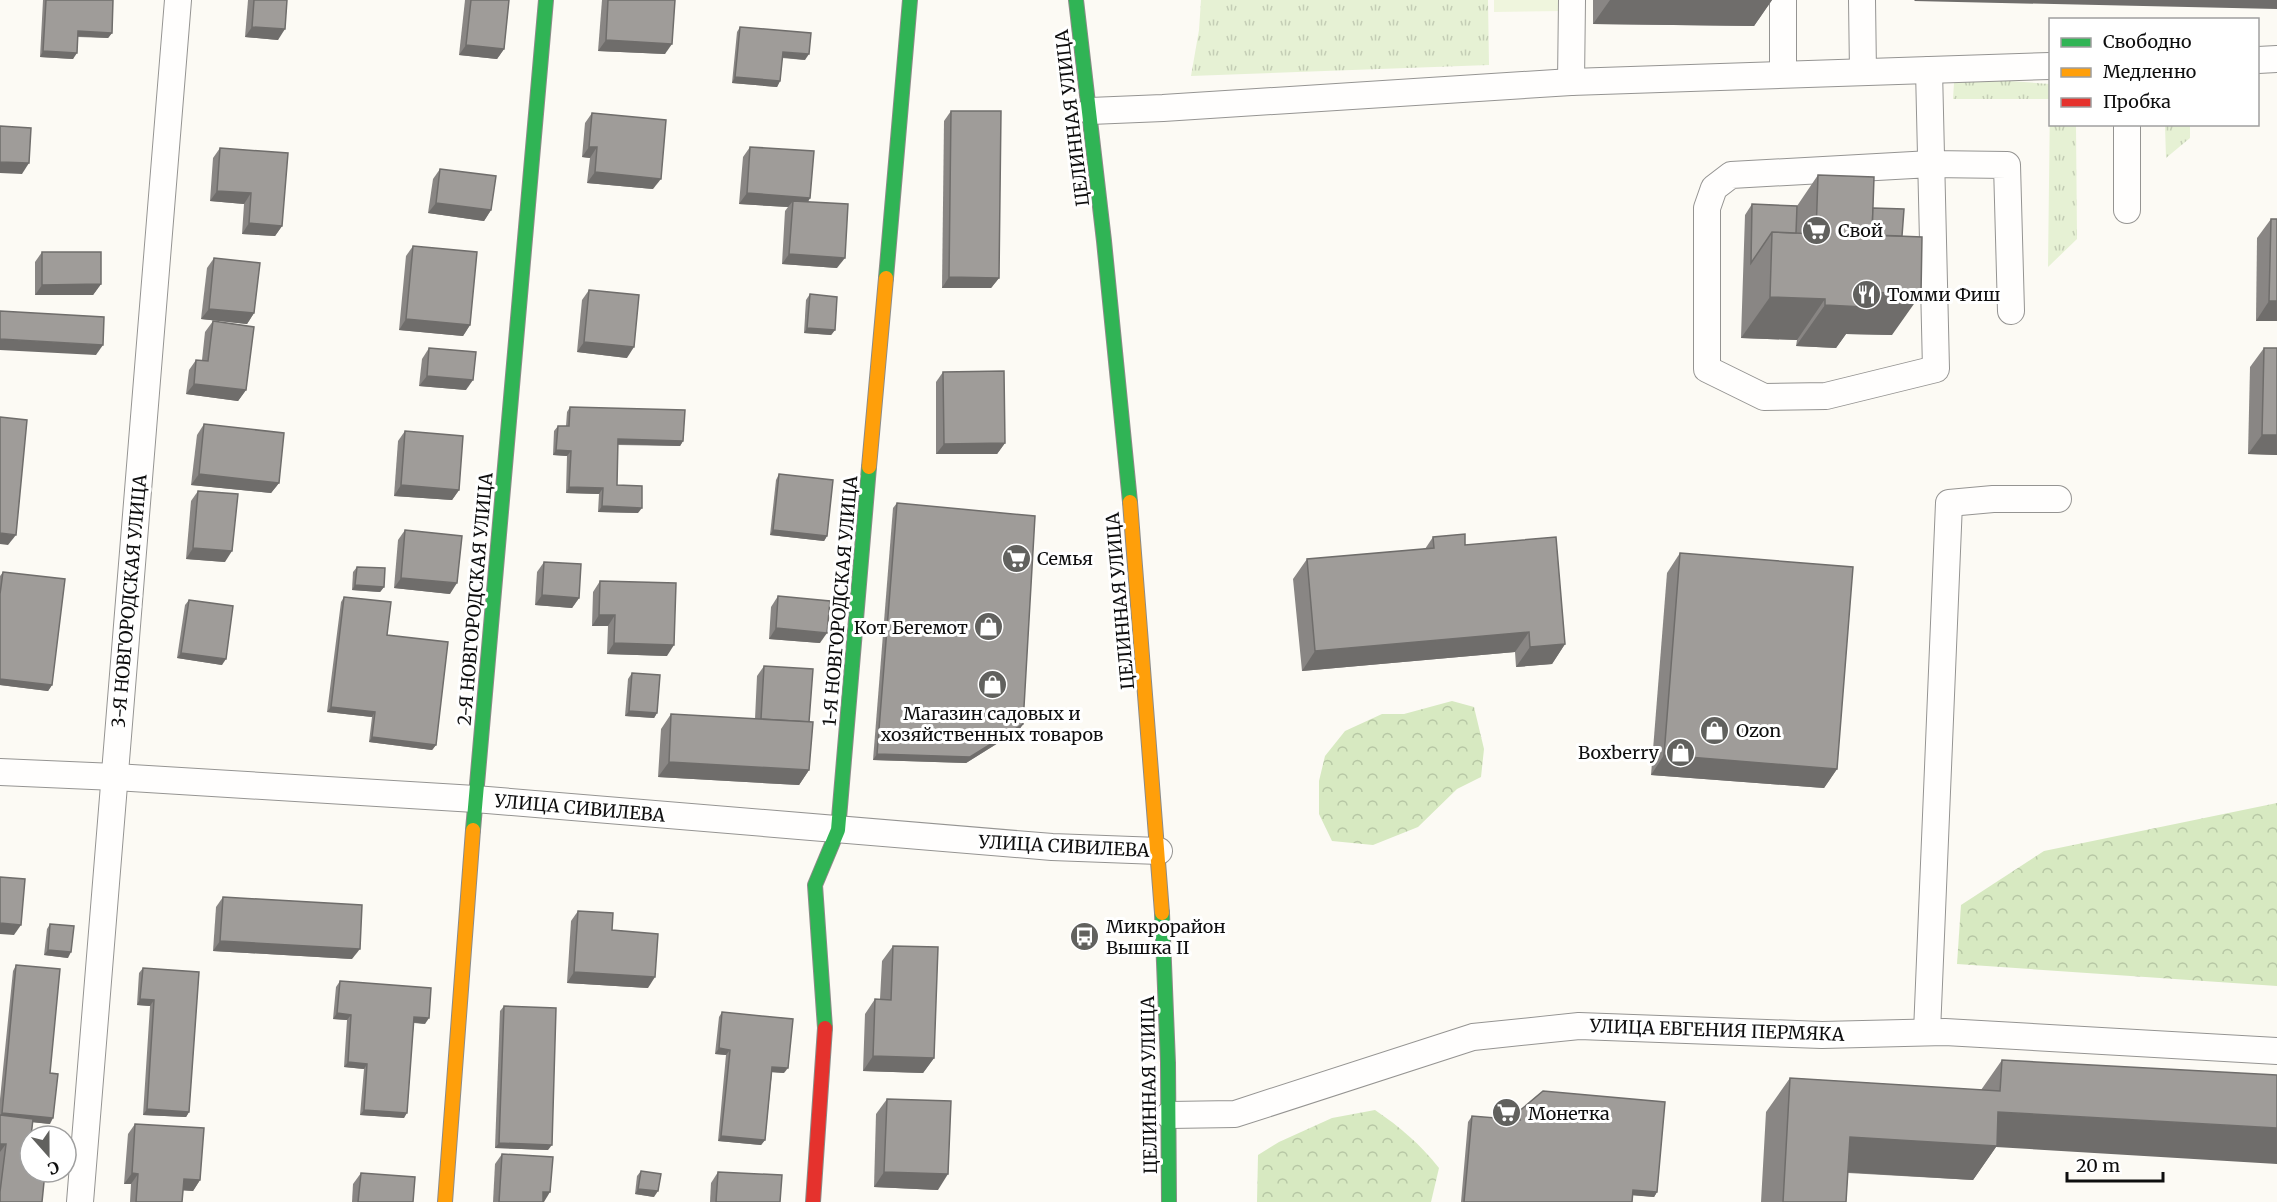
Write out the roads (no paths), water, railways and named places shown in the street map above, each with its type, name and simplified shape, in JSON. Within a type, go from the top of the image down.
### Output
[{"type":"street","name":"3-Я НОВГОРОДСКАЯ УЛИЦА","points":[[80,1202],[178,0]]},
{"type":"street","name":"2-Я НОВГОРОДСКАЯ УЛИЦА","points":[[445,1202],[475,799],[546,0]]},
{"type":"street","name":"1-Я НОВГОРОДСКАЯ УЛИЦА","points":[[813,1202],[826,1018],[815,885],[838,830],[909,0]]},
{"type":"street","name":"ЦЕЛИННАЯ УЛИЦА","points":[[1076,0],[1090,111],[1134,542],[1159,851],[1169,1114],[1169,1202]]},
{"type":"street","points":[[1571,82],[1572,0]]},
{"type":"street","points":[[1783,0],[1783,73]]},
{"type":"street","points":[[1862,0],[1863,72]]},
{"type":"street","points":[[2259,60],[2277,59]]},
{"type":"street","points":[[1090,111],[1571,82],[1783,73],[2049,66]]},
{"type":"street","points":[[1929,70],[1931,164],[1936,369],[1826,396],[1764,397],[1707,369],[1707,208],[1714,188],[1731,175],[1931,164],[2007,165],[2011,311]]},
{"type":"street","points":[[2127,126],[2127,210]]},
{"type":"street","points":[[1927,1032],[1949,503],[1993,499],[2058,499]]},
{"type":"street","name":"УЛИЦА СИВИЛЕВА","points":[[0,772],[475,799],[1052,847],[1159,851]]},
{"type":"street","name":"УЛИЦА ЕВГЕНИЯ ПЕРМЯКА","points":[[1169,1114],[1234,1114],[1473,1037],[1579,1026],[1822,1035],[1927,1032],[2277,1051]]},
{"type":"place","name":"Свой","points":[[1817,230]]},
{"type":"place","name":"Томми Фиш","points":[[1866,294]]},
{"type":"place","name":"Семья","points":[[1016,558]]},
{"type":"place","name":"Кот Бегемот","points":[[989,627]]},
{"type":"place","name":"Магазин садовых и хозяйственных товаров","points":[[992,684]]},
{"type":"place","name":"Ozon","points":[[1715,730]]},
{"type":"place","name":"Boxberry","points":[[1680,752]]},
{"type":"place","name":"Микрорайон Вышка II","points":[[1085,936]]},
{"type":"place","name":"Монетка","points":[[1507,1113]]}]
